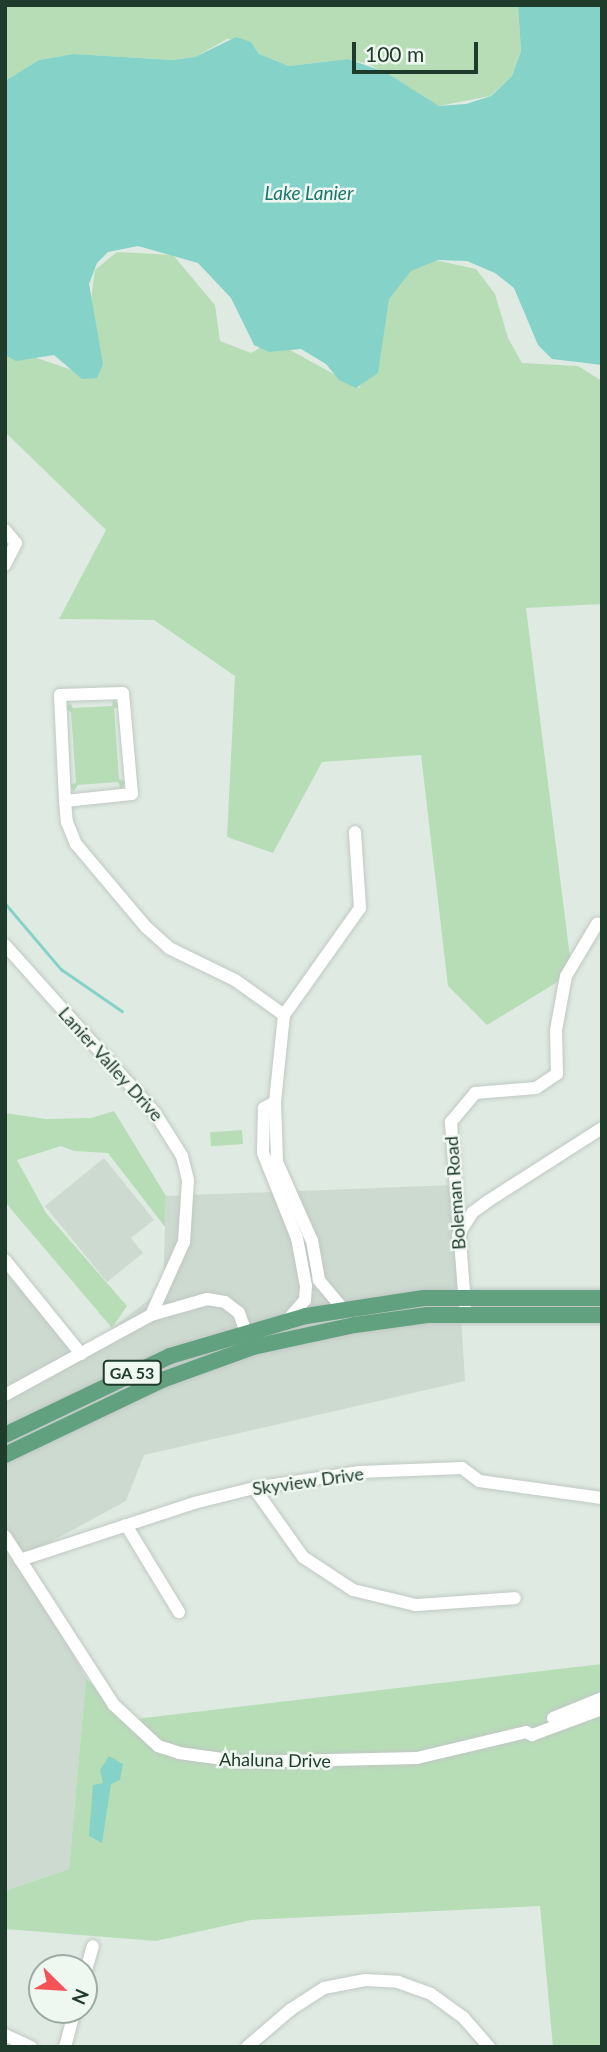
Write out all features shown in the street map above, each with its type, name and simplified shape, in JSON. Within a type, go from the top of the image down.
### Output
[{"type":"main road","name":"GA 53","points":[[5,1455],[284,1324],[343,1309],[464,1295],[602,1298]]},
{"type":"main road","name":"GA 53","points":[[5,1436],[170,1356],[376,1321],[466,1313],[602,1315]]},
{"type":"street","points":[[5,530],[16,543],[5,565]]},
{"type":"street","points":[[65,801],[132,794],[123,693],[60,695],[65,801],[67,822],[76,844],[146,927],[169,947],[229,977],[284,1015]]},
{"type":"street","points":[[284,1324],[305,1300],[302,1263],[297,1238],[273,1169],[264,1108],[275,1102],[284,1015],[360,908],[355,832]]},
{"type":"street","name":"Boleman Road","points":[[466,1313],[451,1122],[475,1093],[536,1088],[557,1074],[556,1030],[566,976],[597,924]]},
{"type":"street","name":"Lanier Valley Drive","points":[[5,945],[155,1113],[182,1156],[188,1180],[184,1242],[151,1315]]},
{"type":"street","points":[[458,1236],[473,1212],[602,1128]]},
{"type":"street","points":[[268,1130],[276,1153],[273,1169],[312,1241],[324,1291],[343,1309]]},
{"type":"street","points":[[5,1260],[80,1354]]},
{"type":"street","points":[[302,1263],[316,1260]]},
{"type":"street","points":[[5,1395],[151,1315],[216,1300],[239,1313],[250,1342]]},
{"type":"street","name":"Skyview Drive","points":[[20,1560],[126,1525],[254,1488],[360,1472],[462,1468],[479,1481],[602,1498]]},
{"type":"street","points":[[254,1488],[303,1557],[353,1590],[416,1605],[515,1598]]},
{"type":"street","points":[[126,1525],[179,1612]]},
{"type":"street","name":"Ahaluna Drive","points":[[5,1536],[114,1705],[159,1746],[179,1754],[245,1762],[387,1760],[452,1752],[526,1732],[602,1698]]},
{"type":"street","name":"Ahaluna Drive","points":[[526,1732],[532,1735],[602,1709]]},
{"type":"street","points":[[91,1954],[93,1946]]},
{"type":"street","points":[[247,2047],[290,2010],[324,1988],[365,1980],[398,1983],[431,1994],[463,2017],[489,2047]]},
{"type":"street","points":[[65,2047],[71,2024]]},
{"type":"street","points":[[5,2035],[31,2047]]},
{"type":"shaded area","points":[[104,1158],[154,1220],[131,1238],[143,1253],[107,1282],[45,1206]]},
{"type":"shaded area","points":[[453,1185],[465,1381],[144,1455],[126,1501],[19,1559],[86,1678],[69,1869],[5,1891],[5,1254],[84,1350],[163,1289],[166,1196]]},
{"type":"green space","points":[[5,5],[518,5],[521,51],[512,76],[490,96],[439,106],[369,64],[348,59],[289,66],[259,54],[251,42],[227,39],[195,57],[173,60],[73,54],[39,60],[5,81]]},
{"type":"green space","points":[[117,252],[173,255],[215,305],[220,341],[251,353],[272,340],[359,388],[369,368],[373,317],[398,278],[430,259],[476,269],[495,294],[508,338],[522,363],[578,366],[602,381],[602,604],[526,608],[572,973],[487,1025],[448,986],[421,755],[322,762],[273,853],[227,837],[235,676],[154,620],[59,619],[106,530],[5,432],[5,356],[22,353],[81,373],[95,270]]},
{"type":"green space","points":[[113,700],[120,707],[114,708],[119,779],[126,782],[121,789],[118,782],[78,785],[74,791],[69,785],[76,783],[71,712],[65,709],[70,703],[73,708],[112,706]]},
{"type":"green space","points":[[114,1111],[166,1196],[165,1227],[108,1153],[74,1151],[61,1146],[17,1160],[46,1213],[127,1306],[112,1328],[5,1202],[5,1113],[46,1119],[91,1118]]},
{"type":"green space","points":[[242,1130],[243,1144],[211,1146],[210,1132]]},
{"type":"green space","points":[[602,1664],[602,2047],[553,2047],[540,1906],[251,1920],[156,1941],[5,1929],[5,1891],[69,1869],[86,1678],[127,1720]]},
{"type":"water","name":"Lake Lanier","points":[[518,5],[602,5],[602,365],[552,359],[538,345],[514,288],[495,273],[467,261],[438,260],[411,271],[389,299],[378,373],[356,388],[339,380],[326,364],[301,349],[269,352],[254,345],[231,298],[198,263],[138,246],[108,252],[97,263],[89,284],[103,364],[97,378],[82,379],[54,355],[16,361],[5,355],[5,81],[39,60],[73,54],[173,60],[195,57],[236,37],[251,42],[259,54],[289,66],[348,59],[385,72],[439,106],[466,104],[491,96],[512,76],[521,51]]},
{"type":"water","points":[[109,1756],[123,1764],[120,1780],[111,1784],[102,1843],[89,1836],[93,1785],[103,1783],[100,1770]]},
{"type":"waterway","points":[[5,903],[61,969],[122,1011]]}]
